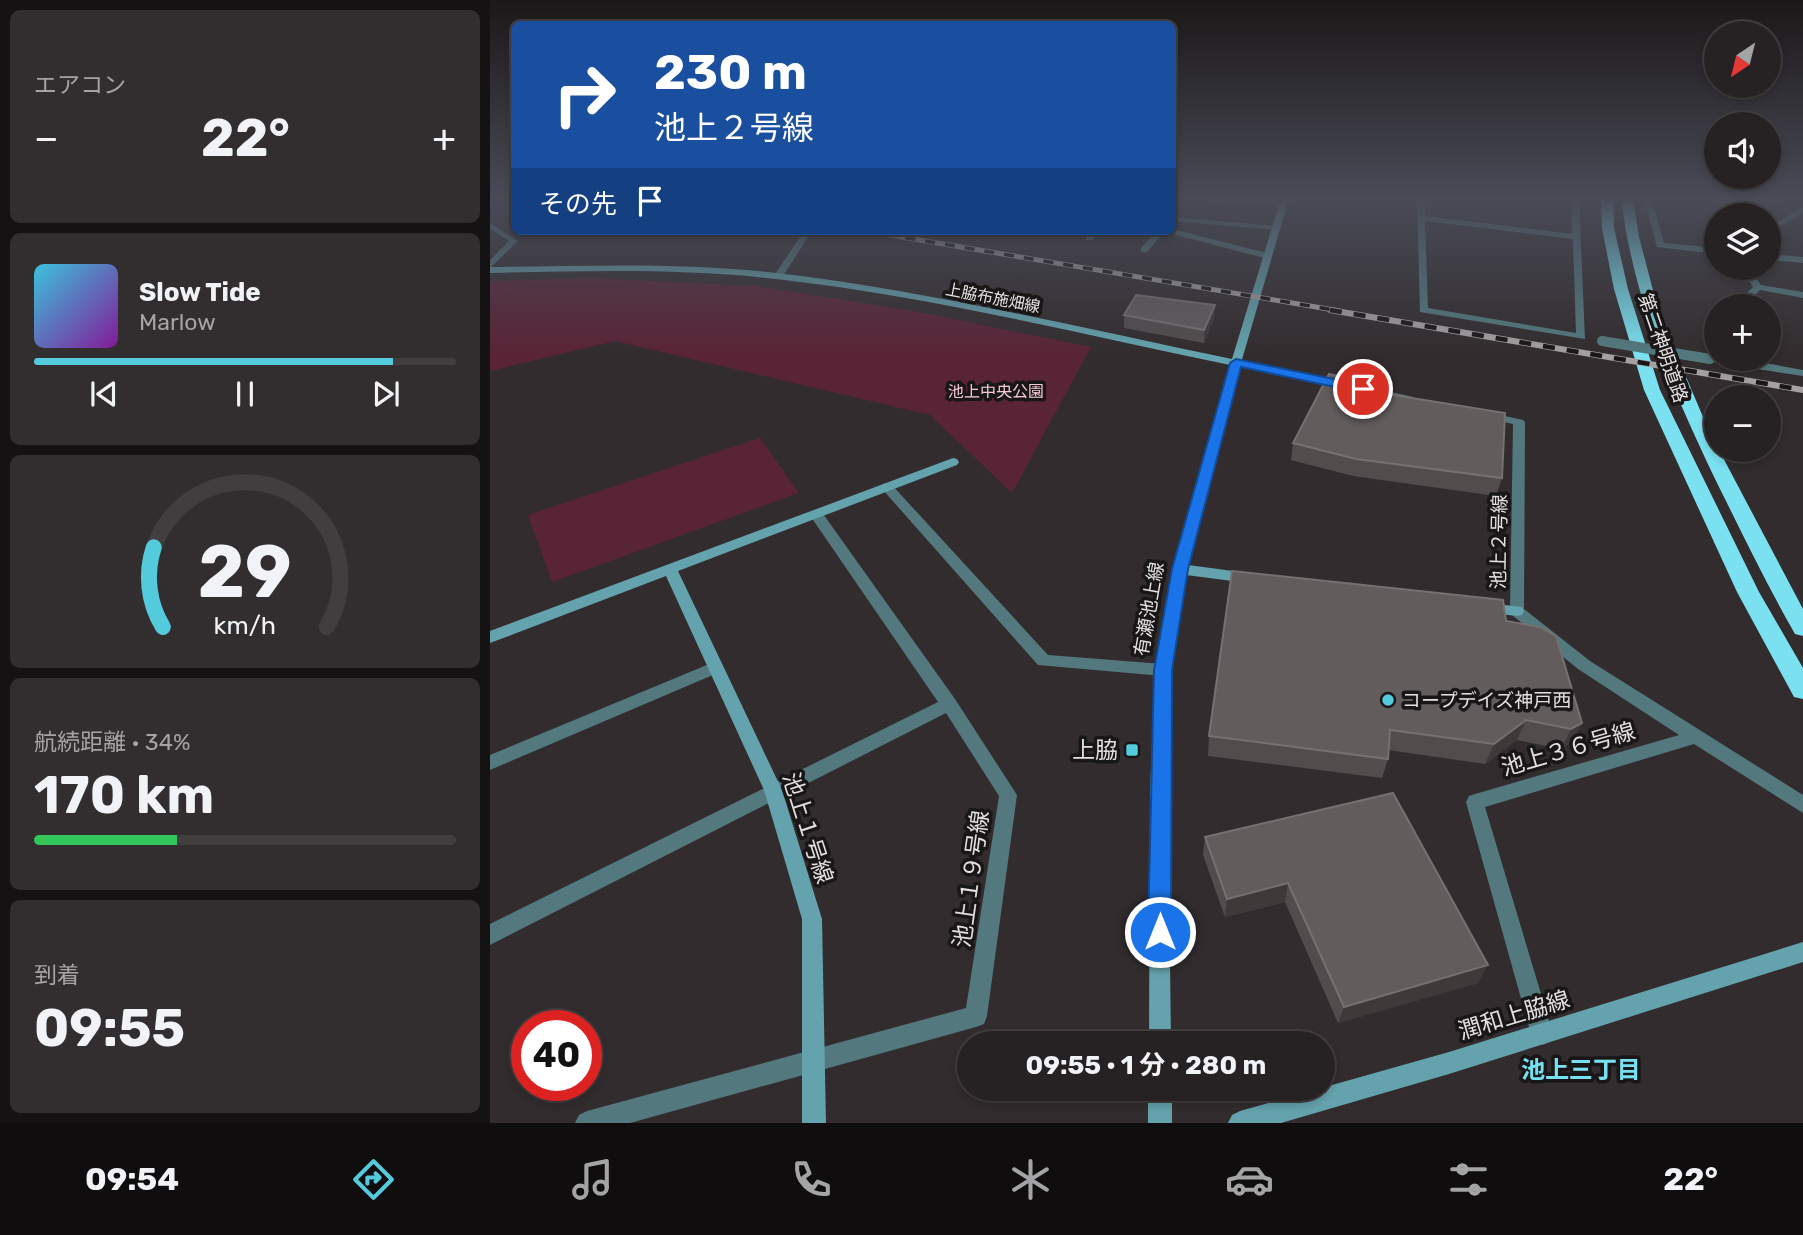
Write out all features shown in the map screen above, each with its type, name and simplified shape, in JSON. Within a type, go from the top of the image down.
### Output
[{"type":"highway","name":"第二神明道路","points":[[1613,250],[1621,289],[1652,390],[1748,592],[1803,690]]},
{"type":"highway","name":"第二神明道路","points":[[1635,250],[1645,292],[1683,397],[1782,593],[1803,628]]},
{"type":"street","points":[[490,268],[506,250]]},
{"type":"street","points":[[778,276],[795,250]]},
{"type":"street","points":[[1247,250],[1268,256]]},
{"type":"street","name":"有瀬池上線","points":[[1160,1031],[1159,793],[1163,670],[1180,569],[1270,250]]},
{"type":"street","points":[[1422,250],[1423,310],[1704,358]]},
{"type":"street","points":[[1578,250],[1581,337]]},
{"type":"street","points":[[1781,258],[1803,260]]},
{"type":"street","name":"上脇布施畑線","points":[[490,268],[651,270],[778,276],[896,294],[1236,363]]},
{"type":"street","points":[[1753,280],[1758,287],[1803,295]]},
{"type":"street","points":[[1751,294],[1758,287]]},
{"type":"street","points":[[1236,363],[1428,403]]},
{"type":"street","points":[[1781,369],[1803,373]]},
{"type":"street","name":"池上２号線","points":[[1477,606],[1517,611],[1519,422],[1480,414]]},
{"type":"street","points":[[490,637],[953,462]]},
{"type":"street","points":[[887,487],[1044,661],[1163,670]]},
{"type":"street","name":"池上１９号線","points":[[815,1060],[976,1016],[1008,795],[949,704],[816,514]]},
{"type":"street","name":"池上１号線","points":[[669,568],[773,790],[812,919],[814,1123]]},
{"type":"street","points":[[1180,569],[1261,579]]},
{"type":"street","name":"池上３６号線","points":[[1517,611],[1584,664],[1696,737]]},
{"type":"street","points":[[490,763],[714,668]]},
{"type":"street","points":[[490,935],[773,790],[949,704]]},
{"type":"street","points":[[1696,737],[1803,806]]},
{"type":"street","name":"池上３６号線","points":[[1542,1034],[1475,802],[1696,737]]},
{"type":"street","name":"潤和上脇線","points":[[1240,1123],[1542,1034],[1803,952]]},
{"type":"street","points":[[587,1123],[815,1060]]},
{"type":"street","points":[[1160,1101],[1160,1123]]},
{"type":"green space","name":"池上中央公園","points":[[588,278],[755,286],[914,311],[1091,347],[1012,493],[930,415],[615,341],[490,371],[490,281]]},
{"type":"green space","points":[[760,438],[799,493],[552,582],[528,515]]},
{"type":"building","points":[[1136,295],[1215,305],[1204,330],[1124,315]]},
{"type":"building","points":[[1329,374],[1384,386],[1381,393],[1505,413],[1502,478],[1356,459],[1293,443]]},
{"type":"building","name":"コープデイズ神戸西","points":[[1232,571],[1503,600],[1506,621],[1540,627],[1556,636],[1582,723],[1571,729],[1526,720],[1494,744],[1390,730],[1388,759],[1209,736]]},
{"type":"building","points":[[1393,793],[1488,965],[1344,1007],[1288,883],[1227,899],[1205,837]]},
{"type":"railway","points":[[981,250],[1340,311]]},
{"type":"railway","points":[[1330,310],[1803,390]]},
{"type":"place","name":"コープデイズ神戸西","points":[[1388,700]]},
{"type":"place","name":"上脇","points":[[1132,750]]},
{"type":"district","name":"池上三丁目","points":[[1581,1070]]},
{"type":"route","points":[[1160,932],[1159,793],[1163,670],[1180,569],[1236,363],[1363,389]]}]
